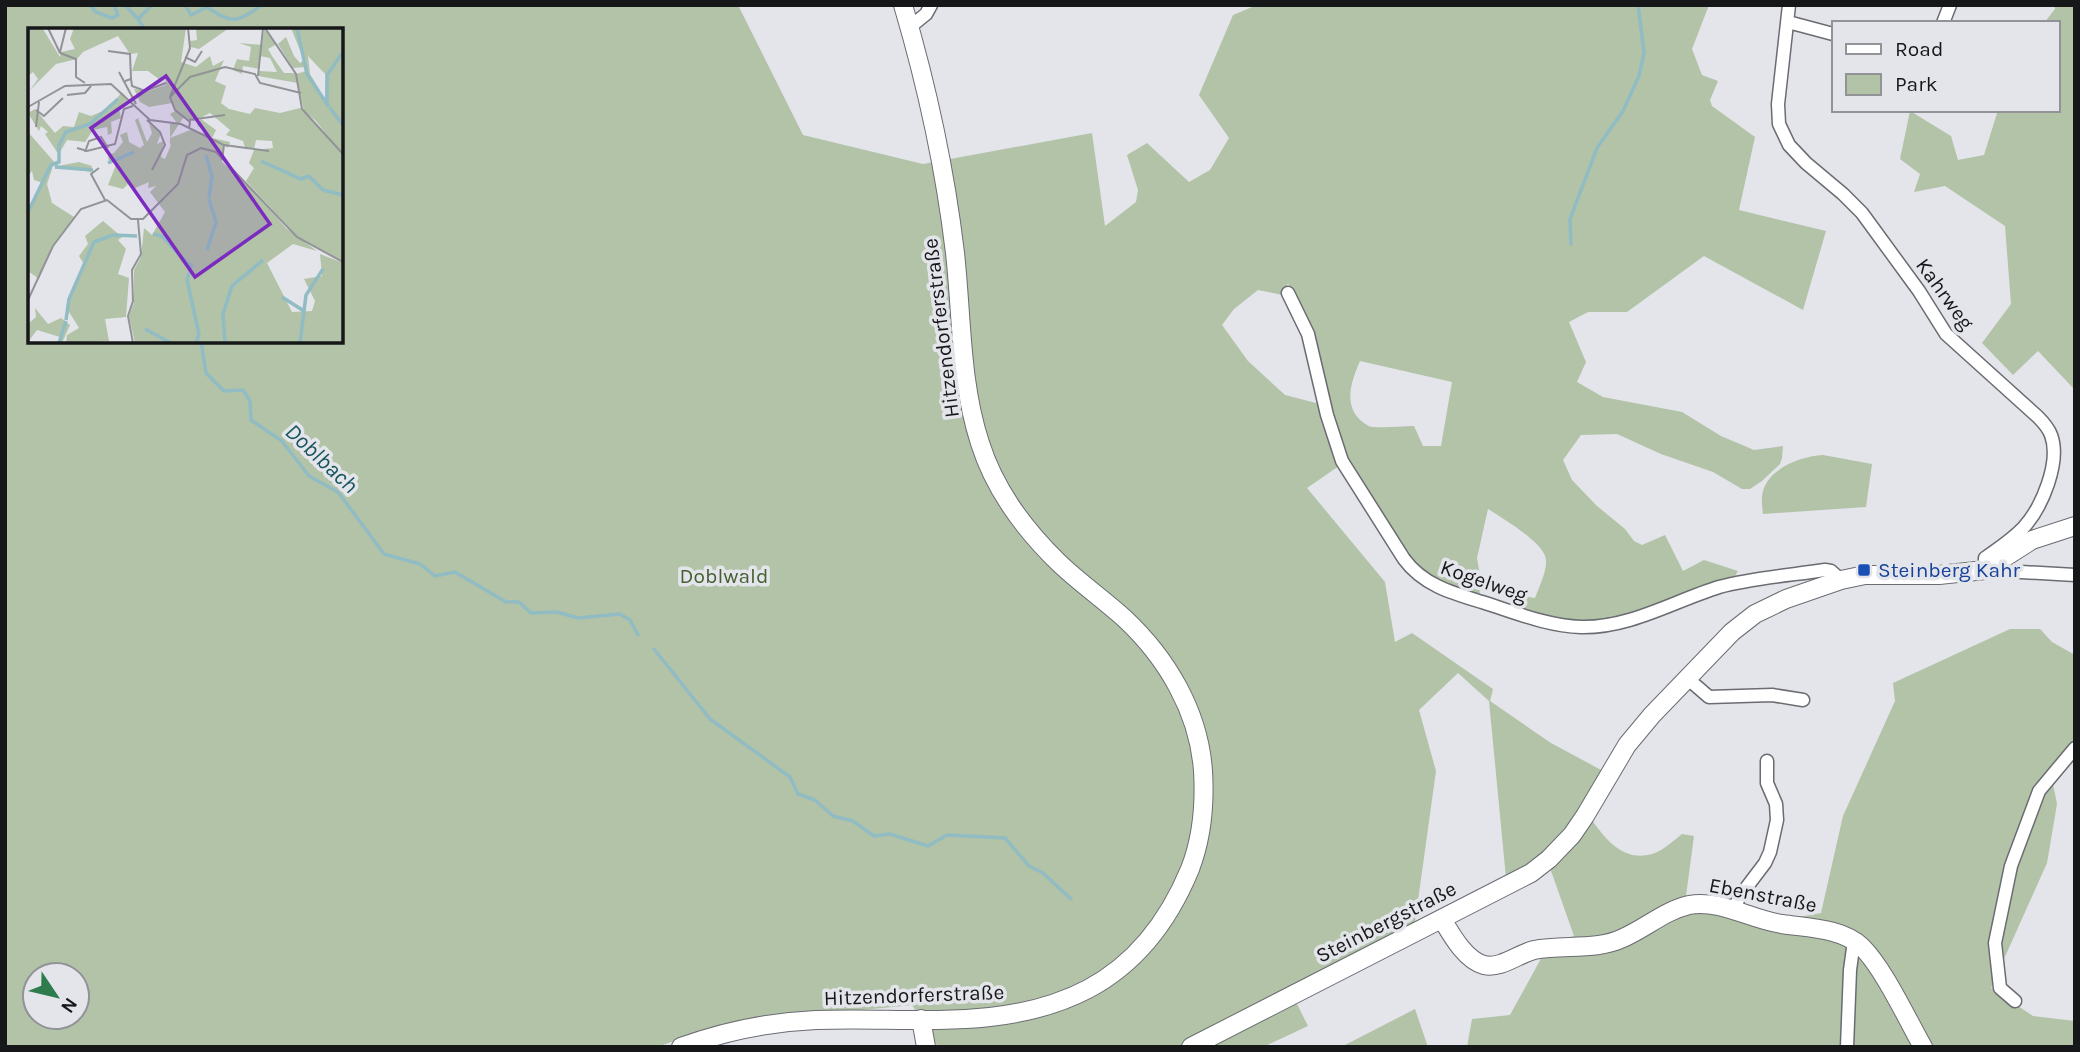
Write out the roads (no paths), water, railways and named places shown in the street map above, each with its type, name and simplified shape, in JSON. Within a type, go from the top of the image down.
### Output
[{"type":"main road","name":"Hitzendorferstraße","points":[[681,1047],[717,1034],[757,1026],[820,1020],[992,1018],[1056,1004],[1088,989],[1124,966],[1161,925],[1183,886],[1199,840],[1204,805],[1201,754],[1195,726],[1180,689],[1137,631],[1062,565],[1017,517],[998,486],[980,444],[967,389],[956,259],[946,187],[927,92],[903,5]]},
{"type":"main road","points":[[1985,570],[2032,540],[2075,526]]},
{"type":"main road","name":"Steinbergstraße","points":[[1191,1047],[1531,873],[1562,847],[1585,816],[1628,745],[1687,678],[1732,632],[1755,614],[1786,599],[1841,580],[1865,575],[1939,575],[1985,570]]},
{"type":"main road","name":"Ebenstraße","points":[[1442,919],[1468,954],[1487,966],[1532,951],[1622,939],[1665,913],[1690,905],[1706,904],[1769,922],[1832,932],[1854,941]]},
{"type":"main road","points":[[1854,941],[1875,965],[1923,1047]]},
{"type":"main road","points":[[921,1019],[926,1047]]},
{"type":"street","points":[[910,27],[926,14],[931,5]]},
{"type":"street","name":"Kahrweg","points":[[1789,5],[1777,114],[1782,134],[1806,163],[1862,213],[1919,290],[1945,334],[2038,417],[2050,432],[2052,464],[2042,500],[2025,526],[1985,558],[1985,570]]},
{"type":"street","points":[[1943,21],[1950,5]]},
{"type":"street","points":[[1788,23],[1832,34]]},
{"type":"street","name":"Kogelweg","points":[[1288,293],[1308,334],[1326,415],[1342,461],[1404,559],[1414,572],[1432,584],[1534,618],[1579,627],[1602,626],[1630,620],[1701,593],[1741,582],[1825,570],[1831,571],[1841,580]]},
{"type":"street","points":[[1985,570],[2075,575]]},
{"type":"street","points":[[1687,678],[1709,697],[1772,695],[1803,700]]},
{"type":"street","points":[[2015,1001],[2000,988],[1995,943],[2011,866],[2039,791],[2075,748]]},
{"type":"street","points":[[1733,910],[1770,852],[1777,820],[1776,804],[1767,783],[1767,761]]},
{"type":"street","points":[[1847,1047],[1854,941]]},
{"type":"waterway","name":"Doblbach","points":[[90,5],[96,12],[112,18],[118,15],[114,5]]},
{"type":"waterway","name":"Doblbach","points":[[125,5],[144,28]]},
{"type":"waterway","points":[[139,18],[152,5]]},
{"type":"waterway","points":[[185,5],[191,15],[207,7],[229,19],[240,18],[262,5]]},
{"type":"waterway","points":[[1571,244],[1570,219],[1597,148],[1623,111],[1639,76],[1644,53],[1638,5]]},
{"type":"waterway","name":"Doblbach","points":[[201,343],[206,373],[224,391],[243,390],[250,401],[251,420],[282,441],[309,476],[338,492],[384,554],[420,564],[435,576],[455,572],[506,602],[519,602],[531,613],[557,612],[578,618],[620,614],[630,620],[638,635]]},
{"type":"waterway","name":"Doblbach","points":[[654,649],[710,719],[790,777],[798,794],[815,800],[833,816],[853,821],[874,836],[890,834],[928,846],[947,835],[1005,838],[1029,866],[1043,873],[1071,899]]},
{"type":"place","name":"Steinberg Kahr","points":[[1864,570]]},
{"type":"park label","name":"Doblwald","points":[[724,576]]}]
